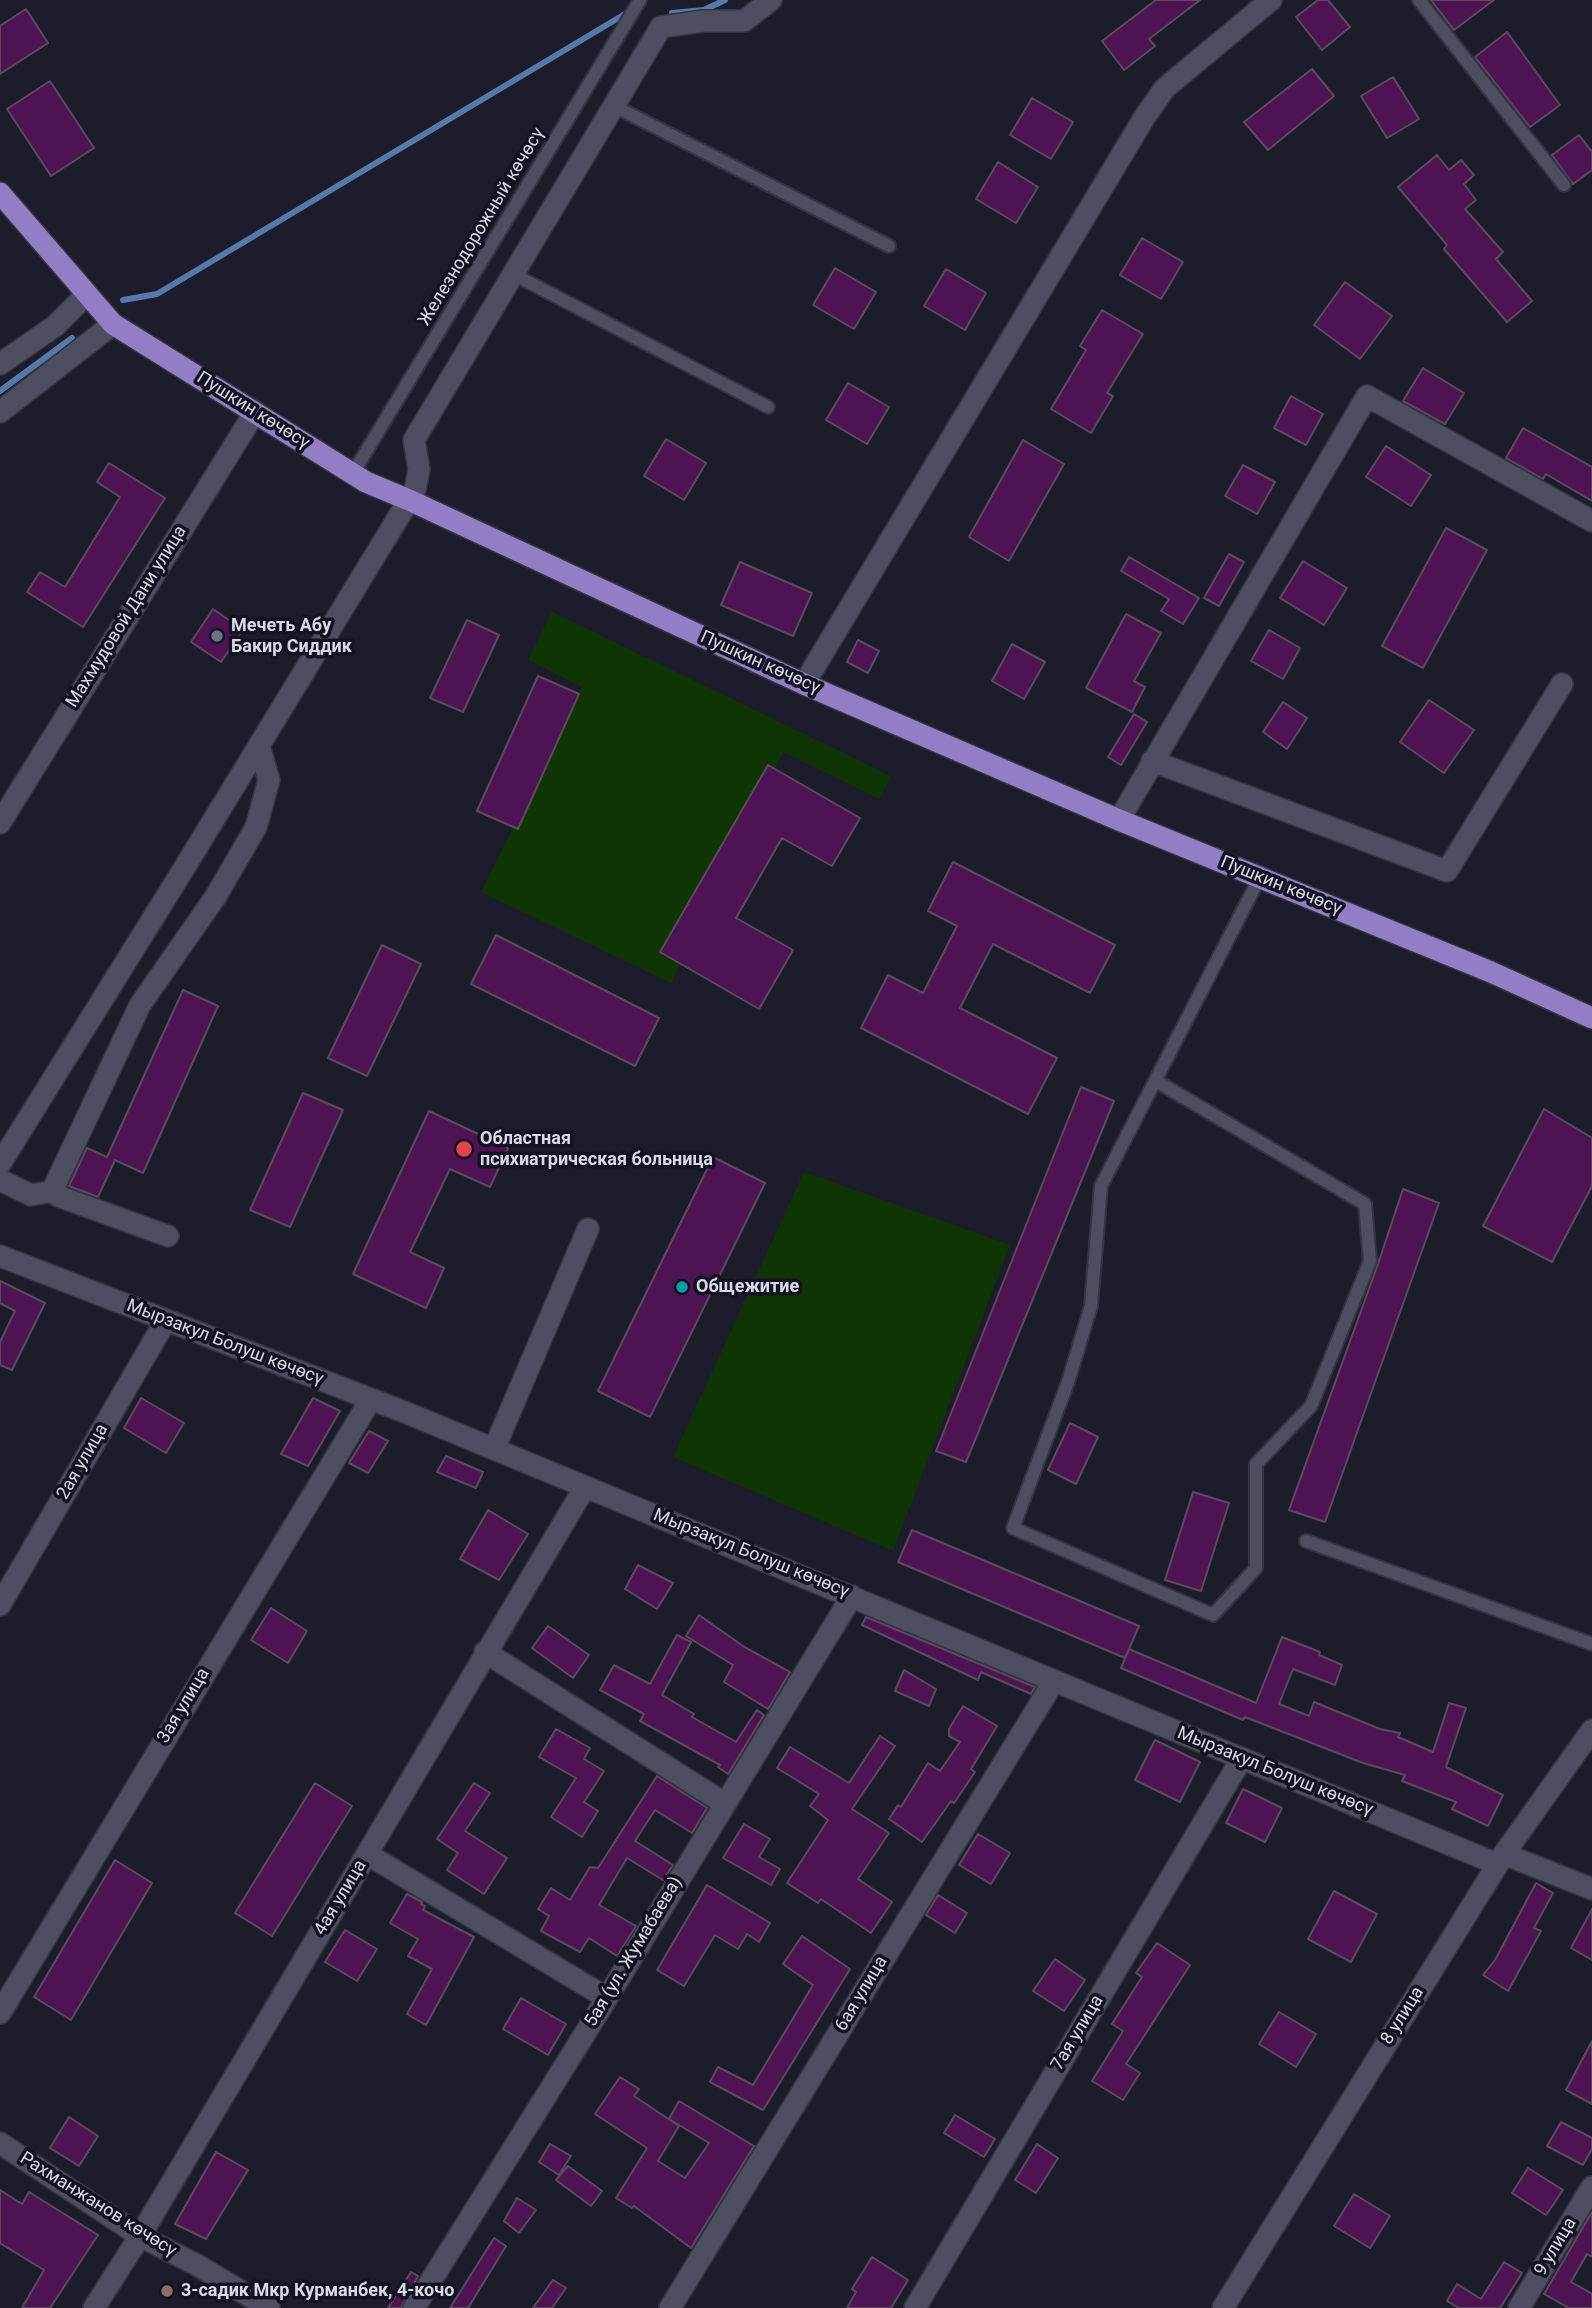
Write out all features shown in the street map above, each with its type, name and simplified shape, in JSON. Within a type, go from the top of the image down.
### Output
[{"type":"highway","name":"Пушкин көчөсү","points":[[0,193],[113,324],[366,482],[804,684],[1119,820],[1491,972],[1592,1018]]},
{"type":"street","points":[[0,1164],[415,490],[419,469],[414,440],[662,27],[703,21],[744,21],[771,0]]},
{"type":"street","points":[[804,684],[1144,118],[1166,88],[1271,0]]},
{"type":"street","points":[[0,364],[55,326],[87,294]]},
{"type":"street","points":[[0,412],[113,324]]},
{"type":"street","points":[[1119,820],[1367,396],[1592,521]]},
{"type":"street","name":"Махмудовой Дани улица","points":[[0,823],[255,412]]},
{"type":"street","points":[[1152,761],[1447,871],[1562,684]]},
{"type":"street","points":[[54,1191],[140,1005],[216,896],[256,827],[269,780],[259,746]]},
{"type":"street","points":[[0,1180],[32,1195],[54,1191]]},
{"type":"street","points":[[54,1191],[58,1196],[167,1236]]},
{"type":"street","points":[[494,1449],[588,1229]]},
{"type":"street","name":"Мырзакул Болуш көчөсү","points":[[0,1256],[371,1399],[1242,1758],[1500,1859],[1592,1889]]},
{"type":"street","name":"2ая улица","points":[[0,1605],[166,1320]]},
{"type":"street","name":"3ая улица","points":[[0,2013],[371,1399]]},
{"type":"street","name":"4ая улица","points":[[94,2308],[140,2236],[584,1487]]},
{"type":"street","name":"5ая (ул. Жумабаева)","points":[[414,2308],[852,1596]]},
{"type":"street","points":[[485,1652],[724,1803]]},
{"type":"street","name":"6ая улица","points":[[670,2308],[1055,1681]]},
{"type":"street","name":"8 улица","points":[[1223,2308],[1500,1859],[1592,1730]]},
{"type":"street","name":"7ая улица","points":[[915,2308],[1242,1758]]},
{"type":"street","points":[[367,1854],[607,1998]]},
{"type":"street","name":"Рахманжанов көчөсү","points":[[0,2143],[140,2236],[197,2265],[269,2308]]},
{"type":"street","name":"9 улица","points":[[1519,2308],[1592,2186]]},
{"type":"lane","name":"Железнодорожный көчөсү","points":[[354,473],[640,0]]},
{"type":"lane","points":[[1419,0],[1564,185]]},
{"type":"lane","points":[[614,106],[889,246]]},
{"type":"lane","points":[[513,274],[768,407]]},
{"type":"lane","points":[[1156,1082],[1365,1204],[1370,1261],[1311,1406],[1255,1464],[1256,1568],[1213,1615],[1013,1528],[1068,1382],[1091,1306],[1101,1186],[1259,877]]},
{"type":"lane","points":[[1306,1541],[1592,1644]]},
{"type":"green space","points":[[552,612],[891,776],[880,799],[783,752],[671,983],[481,892],[582,687],[528,660]]},
{"type":"green space","points":[[804,1172],[1010,1245],[893,1551],[673,1457]]},
{"type":"building","points":[[1156,0],[1200,0],[1149,39],[1155,46],[1124,70],[1102,41]]},
{"type":"building","points":[[1318,0],[1328,0],[1350,27],[1322,50],[1296,17]]},
{"type":"building","points":[[1431,0],[1494,0],[1454,30]]},
{"type":"building","points":[[26,9],[48,43],[0,74],[0,26]]},
{"type":"building","points":[[1507,32],[1560,105],[1530,127],[1475,57]]},
{"type":"building","points":[[1312,69],[1334,96],[1268,150],[1244,122]]},
{"type":"building","points":[[1393,77],[1419,119],[1387,138],[1361,96]]},
{"type":"building","points":[[50,81],[94,148],[51,176],[7,109]]},
{"type":"building","points":[[1032,98],[1073,122],[1051,159],[1010,135]]},
{"type":"building","points":[[1579,135],[1592,152],[1592,170],[1573,184],[1552,155]]},
{"type":"building","points":[[1437,155],[1449,170],[1461,160],[1474,175],[1464,184],[1476,200],[1465,209],[1503,252],[1496,259],[1532,301],[1507,322],[1444,249],[1447,245],[1398,187]]},
{"type":"building","points":[[998,162],[1038,187],[1016,223],[976,199]]},
{"type":"building","points":[[1142,238],[1183,262],[1161,299],[1120,275]]},
{"type":"building","points":[[835,268],[876,292],[854,329],[813,305]]},
{"type":"building","points":[[946,269],[986,293],[965,330],[924,306]]},
{"type":"building","points":[[1345,282],[1392,316],[1360,359],[1314,325]]},
{"type":"building","points":[[1102,310],[1143,334],[1107,393],[1113,396],[1091,433],[1051,409],[1086,350],[1080,346]]},
{"type":"building","points":[[1423,368],[1464,393],[1445,424],[1403,401]]},
{"type":"building","points":[[848,383],[889,407],[867,444],[826,420]]},
{"type":"building","points":[[1291,396],[1323,414],[1306,445],[1274,428]]},
{"type":"building","points":[[1523,428],[1592,467],[1592,501],[1546,474],[1543,479],[1506,458]]},
{"type":"building","points":[[666,439],[706,463],[684,500],[644,476]]},
{"type":"building","points":[[1023,440],[1064,464],[1009,561],[969,537]]},
{"type":"building","points":[[1386,446],[1431,475],[1411,506],[1366,477]]},
{"type":"building","points":[[109,463],[165,498],[83,627],[27,592],[40,572],[65,587],[120,497],[97,482]]},
{"type":"building","points":[[1243,465],[1275,482],[1257,514],[1225,496]]},
{"type":"building","points":[[1446,528],[1487,550],[1423,668],[1382,646]]},
{"type":"building","points":[[1229,554],[1244,562],[1219,606],[1204,598]]},
{"type":"building","points":[[1129,557],[1199,598],[1183,624],[1161,611],[1169,599],[1121,571]]},
{"type":"building","points":[[1303,561],[1347,588],[1324,625],[1280,598]]},
{"type":"building","points":[[740,562],[812,593],[793,636],[721,605]]},
{"type":"building","name":"Мечеть Абу Бакир Сиддик","points":[[213,609],[243,630],[221,662],[191,642]]},
{"type":"building","points":[[1126,614],[1161,633],[1134,681],[1145,687],[1132,712],[1086,688]]},
{"type":"building","points":[[467,620],[499,635],[463,712],[430,698]]},
{"type":"building","points":[[1269,630],[1300,648],[1283,679],[1251,661]]},
{"type":"building","points":[[858,640],[879,651],[868,673],[847,662]]},
{"type":"building","points":[[1012,644],[1045,662],[1024,699],[992,681]]},
{"type":"building","points":[[538,676],[579,694],[518,829],[477,811]]},
{"type":"building","points":[[1429,700],[1474,730],[1444,773],[1400,742]]},
{"type":"building","points":[[1283,702],[1307,718],[1287,749],[1263,732]]},
{"type":"building","points":[[1134,714],[1147,722],[1121,765],[1108,757]]},
{"type":"building","points":[[768,765],[860,818],[832,866],[782,838],[736,918],[793,950],[759,1009],[660,952]]},
{"type":"building","points":[[953,862],[1115,945],[1090,993],[993,944],[960,1008],[1057,1058],[1028,1114],[861,1028],[888,975],[923,993],[957,926],[928,911]]},
{"type":"building","points":[[496,935],[659,1018],[635,1066],[471,984]]},
{"type":"building","points":[[382,945],[421,964],[367,1076],[328,1058]]},
{"type":"building","points":[[183,990],[218,1006],[143,1173],[115,1160],[98,1197],[69,1186],[87,1148],[107,1157]]},
{"type":"building","points":[[1081,1087],[1114,1101],[966,1462],[936,1451]]},
{"type":"building","points":[[303,1093],[343,1110],[290,1227],[250,1210]]},
{"type":"building","points":[[1544,1109],[1592,1138],[1592,1186],[1552,1262],[1483,1226]]},
{"type":"building","points":[[429,1111],[508,1148],[490,1187],[450,1169],[410,1252],[444,1268],[426,1308],[353,1274]]},
{"type":"building","name":"Общежитие","points":[[713,1157],[765,1183],[650,1417],[598,1391]]},
{"type":"building","points":[[1403,1189],[1439,1203],[1325,1522],[1289,1510]]},
{"type":"building","points":[[0,1281],[45,1303],[12,1370],[0,1365],[0,1342],[15,1311],[0,1303]]},
{"type":"building","points":[[141,1398],[184,1423],[166,1453],[124,1428]]},
{"type":"building","points":[[313,1398],[340,1411],[308,1466],[281,1454]]},
{"type":"building","points":[[1070,1423],[1098,1437],[1076,1484],[1048,1470]]},
{"type":"building","points":[[369,1431],[388,1441],[368,1473],[349,1463]]},
{"type":"building","points":[[446,1456],[483,1472],[476,1488],[437,1472]]},
{"type":"building","points":[[1193,1492],[1229,1503],[1201,1591],[1165,1580]]},
{"type":"building","points":[[488,1510],[528,1534],[499,1580],[460,1559]]},
{"type":"building","points":[[912,1530],[1139,1626],[1125,1658],[898,1562]]},
{"type":"building","points":[[638,1565],[673,1583],[657,1609],[625,1589]]},
{"type":"building","points":[[271,1608],[307,1631],[288,1663],[251,1640]]},
{"type":"building","points":[[699,1615],[743,1646],[790,1672],[768,1709],[724,1682],[733,1665],[686,1636]]},
{"type":"building","points":[[866,1617],[1035,1687],[1031,1694],[981,1672],[978,1680],[862,1625]]},
{"type":"building","points":[[548,1626],[589,1655],[573,1678],[532,1648]]},
{"type":"building","points":[[677,1635],[691,1642],[662,1695],[694,1714],[692,1717],[736,1742],[757,1710],[764,1715],[728,1774],[718,1767],[720,1765],[640,1721],[644,1714],[600,1690],[614,1665],[650,1684]]},
{"type":"building","points":[[1282,1637],[1320,1652],[1319,1655],[1342,1665],[1335,1685],[1293,1669],[1279,1704],[1309,1716],[1314,1702],[1380,1729],[1400,1733],[1398,1737],[1433,1752],[1449,1703],[1466,1708],[1446,1767],[1503,1795],[1488,1826],[1452,1809],[1456,1802],[1402,1781],[1405,1775],[1363,1763],[1245,1717],[1243,1720],[1121,1668],[1129,1649],[1256,1703]]},
{"type":"building","points":[[904,1670],[936,1689],[929,1706],[895,1691]]},
{"type":"building","points":[[963,1706],[997,1726],[971,1769],[975,1772],[922,1842],[889,1819],[898,1805],[901,1807],[928,1763],[940,1771],[960,1742],[949,1736],[949,1729]]},
{"type":"building","points":[[556,1729],[590,1748],[584,1759],[604,1771],[584,1802],[598,1811],[582,1837],[551,1817],[576,1778],[539,1757]]},
{"type":"building","points":[[880,1736],[895,1746],[852,1809],[889,1833],[858,1879],[892,1902],[871,1933],[821,1899],[818,1903],[787,1883],[828,1820],[810,1806],[819,1794],[777,1768],[790,1747],[849,1783]]},
{"type":"building","points":[[1155,1740],[1200,1762],[1180,1802],[1135,1780]]},
{"type":"building","points":[[657,1776],[707,1808],[692,1833],[655,1810],[635,1841],[673,1865],[663,1880],[627,1858],[599,1905],[636,1926],[617,1956],[589,1938],[580,1952],[541,1931],[549,1916],[538,1909],[551,1888],[570,1900],[590,1867],[598,1868]]},
{"type":"building","points":[[315,1783],[352,1806],[272,1936],[235,1913]]},
{"type":"building","points":[[474,1783],[490,1793],[465,1831],[507,1858],[484,1894],[447,1870],[458,1853],[437,1839]]},
{"type":"building","points":[[1243,1789],[1282,1808],[1265,1842],[1226,1823]]},
{"type":"building","points":[[744,1824],[770,1839],[759,1857],[780,1869],[771,1885],[723,1858]]},
{"type":"building","points":[[978,1834],[1010,1853],[991,1884],[959,1865]]},
{"type":"building","points":[[115,1860],[152,1883],[71,2020],[34,1997]]},
{"type":"building","points":[[1536,1883],[1553,1893],[1534,1928],[1541,1931],[1508,1991],[1483,1975],[1495,1960]]},
{"type":"building","points":[[707,1885],[770,1923],[759,1942],[747,1934],[738,1949],[715,1935],[684,1986],[657,1970]]},
{"type":"building","points":[[1334,1891],[1377,1914],[1351,1962],[1308,1939]]},
{"type":"building","points":[[407,1894],[422,1902],[425,1906],[423,1910],[474,1937],[426,2025],[407,2014],[432,1969],[408,1956],[418,1939],[390,1923]]},
{"type":"building","points":[[938,1895],[967,1913],[955,1933],[926,1915]]},
{"type":"building","points":[[1592,1909],[1592,1960],[1571,1948]]},
{"type":"building","points":[[345,1930],[377,1949],[357,1981],[325,1962]]},
{"type":"building","points":[[802,1936],[850,1969],[763,2110],[710,2082],[718,2067],[753,2085],[813,1985],[783,1964]]},
{"type":"building","points":[[1157,1943],[1190,1965],[1126,2064],[1140,2073],[1123,2100],[1092,2081],[1123,2031],[1112,2024],[1142,1977],[1136,1973]]},
{"type":"building","points":[[1055,1959],[1085,1980],[1064,2011],[1033,1991]]},
{"type":"building","points":[[521,1998],[566,2024],[548,2055],[503,2029]]},
{"type":"building","points":[[1279,2012],[1316,2034],[1296,2067],[1259,2044]]},
{"type":"building","points":[[1592,2041],[1592,2104],[1566,2090]]},
{"type":"building","points":[[620,2077],[639,2089],[634,2096],[679,2126],[658,2161],[685,2178],[709,2143],[669,2119],[679,2101],[754,2146],[691,2248],[634,2206],[632,2208],[616,2198],[647,2148],[595,2114]]},
{"type":"building","points":[[955,2115],[995,2139],[984,2157],[944,2133]]},
{"type":"building","points":[[69,2117],[98,2136],[79,2166],[50,2148]]},
{"type":"building","points":[[1561,2122],[1592,2138],[1592,2149],[1583,2165],[1547,2146]]},
{"type":"building","points":[[550,2144],[571,2156],[559,2175],[539,2162]]},
{"type":"building","points":[[1037,2144],[1058,2158],[1036,2193],[1015,2180]]},
{"type":"building","points":[[216,2152],[248,2170],[206,2239],[175,2224]]},
{"type":"building","points":[[568,2166],[602,2191],[591,2206],[556,2180]]},
{"type":"building","points":[[1528,2168],[1563,2190],[1546,2215],[1512,2193]]},
{"type":"building","points":[[0,2190],[22,2204],[29,2192],[98,2235],[50,2308],[22,2308],[44,2270],[0,2243]]},
{"type":"building","points":[[1354,2194],[1390,2216],[1370,2248],[1334,2226]]},
{"type":"building","points":[[517,2198],[536,2210],[519,2233],[504,2221]]},
{"type":"building","points":[[1592,2212],[1592,2257],[1587,2254],[1571,2282],[1592,2294],[1592,2308],[1569,2308],[1544,2294]]},
{"type":"building","points":[[494,2238],[506,2246],[468,2308],[450,2308]]},
{"type":"building","points":[[872,2257],[908,2280],[891,2308],[847,2308],[856,2292],[852,2289]]},
{"type":"building","points":[[1504,2262],[1522,2273],[1500,2308],[1459,2308],[1447,2301],[1457,2284],[1481,2299]]},
{"type":"building","points":[[411,2272],[418,2276],[401,2308],[388,2308]]},
{"type":"building","points":[[553,2280],[566,2288],[552,2308],[533,2308]]},
{"type":"waterway","points":[[672,13],[704,10],[725,0]]},
{"type":"waterway","points":[[123,300],[157,294],[630,11]]},
{"type":"waterway","points":[[0,391],[72,338]]},
{"type":"place","name":"Мечеть Абу Бакир Сиддик","points":[[217,636]]},
{"type":"place","name":"Областная психиатрическая больница","points":[[464,1149]]},
{"type":"place","name":"Общежитие","points":[[682,1287]]},
{"type":"place","name":"3-садик Мкр Курманбек, 4-кочо","points":[[167,2291]]}]
